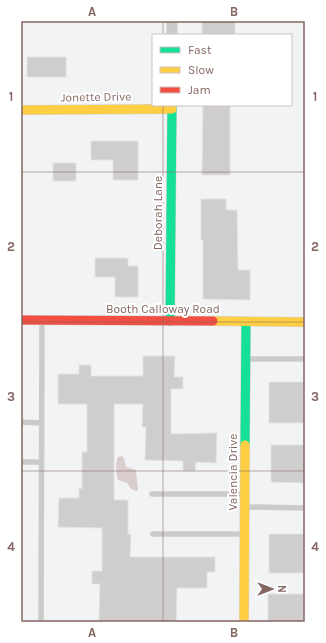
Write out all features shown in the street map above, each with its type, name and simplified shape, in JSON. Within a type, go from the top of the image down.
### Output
[{"type":"street","points":[[172,21],[172,34]]},
{"type":"street","name":"Jonette Drive","points":[[21,110],[172,107]]},
{"type":"street","name":"Deborah Lane","points":[[170,321],[172,107]]},
{"type":"street","name":"Booth Calloway Road","points":[[21,320],[305,322]]},
{"type":"street","name":"Valencia Drive","points":[[244,622],[246,322]]},
{"type":"lane","points":[[41,622],[42,320]]},
{"type":"lane","points":[[246,358],[305,359]]},
{"type":"lane","points":[[21,422],[41,423]]},
{"type":"lane","points":[[21,462],[41,462]]},
{"type":"lane","points":[[152,494],[245,494]]},
{"type":"lane","points":[[245,507],[305,508]]},
{"type":"lane","points":[[153,534],[244,534]]},
{"type":"shaded area","points":[[122,456],[126,467],[136,470],[138,491],[131,489],[127,483],[118,480],[116,463],[118,457]]},
{"type":"building","points":[[202,21],[235,21],[235,34],[202,34]]},
{"type":"building","points":[[27,57],[66,57],[66,77],[27,77]]},
{"type":"building","points":[[203,106],[230,106],[230,175],[202,175]]},
{"type":"building","points":[[91,141],[138,141],[138,180],[113,180],[113,160],[91,160]]},
{"type":"building","points":[[53,163],[76,163],[76,181],[53,181]]},
{"type":"building","points":[[201,199],[226,199],[226,210],[237,210],[238,270],[250,270],[250,300],[203,299]]},
{"type":"building","points":[[95,258],[128,258],[128,266],[138,266],[138,297],[115,297],[115,277],[95,277]]},
{"type":"building","points":[[143,356],[175,356],[174,377],[183,377],[183,389],[171,389],[171,434],[217,433],[216,463],[196,462],[195,471],[183,471],[183,461],[145,460],[146,427],[142,427],[143,404],[114,404],[114,500],[128,500],[128,534],[131,534],[130,557],[215,557],[215,572],[207,572],[207,588],[177,588],[176,622],[99,622],[100,584],[92,584],[92,571],[102,571],[102,528],[58,527],[59,498],[79,498],[79,488],[82,489],[82,452],[87,452],[87,404],[58,404],[58,374],[79,374],[79,365],[91,365],[91,376],[143,376]]},
{"type":"building","points":[[269,382],[305,382],[305,423],[269,423]]},
{"type":"building","points":[[271,445],[305,445],[305,483],[271,482]]},
{"type":"building","points":[[269,534],[305,534],[305,573],[269,573]]},
{"type":"building","points":[[268,594],[305,594],[305,622],[268,622]]},
{"type":"traffic: fast","points":[[170,321],[172,106]]},
{"type":"traffic: fast","points":[[245,445],[246,322]]},
{"type":"traffic: slow","points":[[21,110],[172,109]]},
{"type":"traffic: slow","points":[[213,321],[305,322]]},
{"type":"traffic: slow","points":[[244,622],[245,445]]},
{"type":"traffic: jam","points":[[21,320],[213,321]]}]
